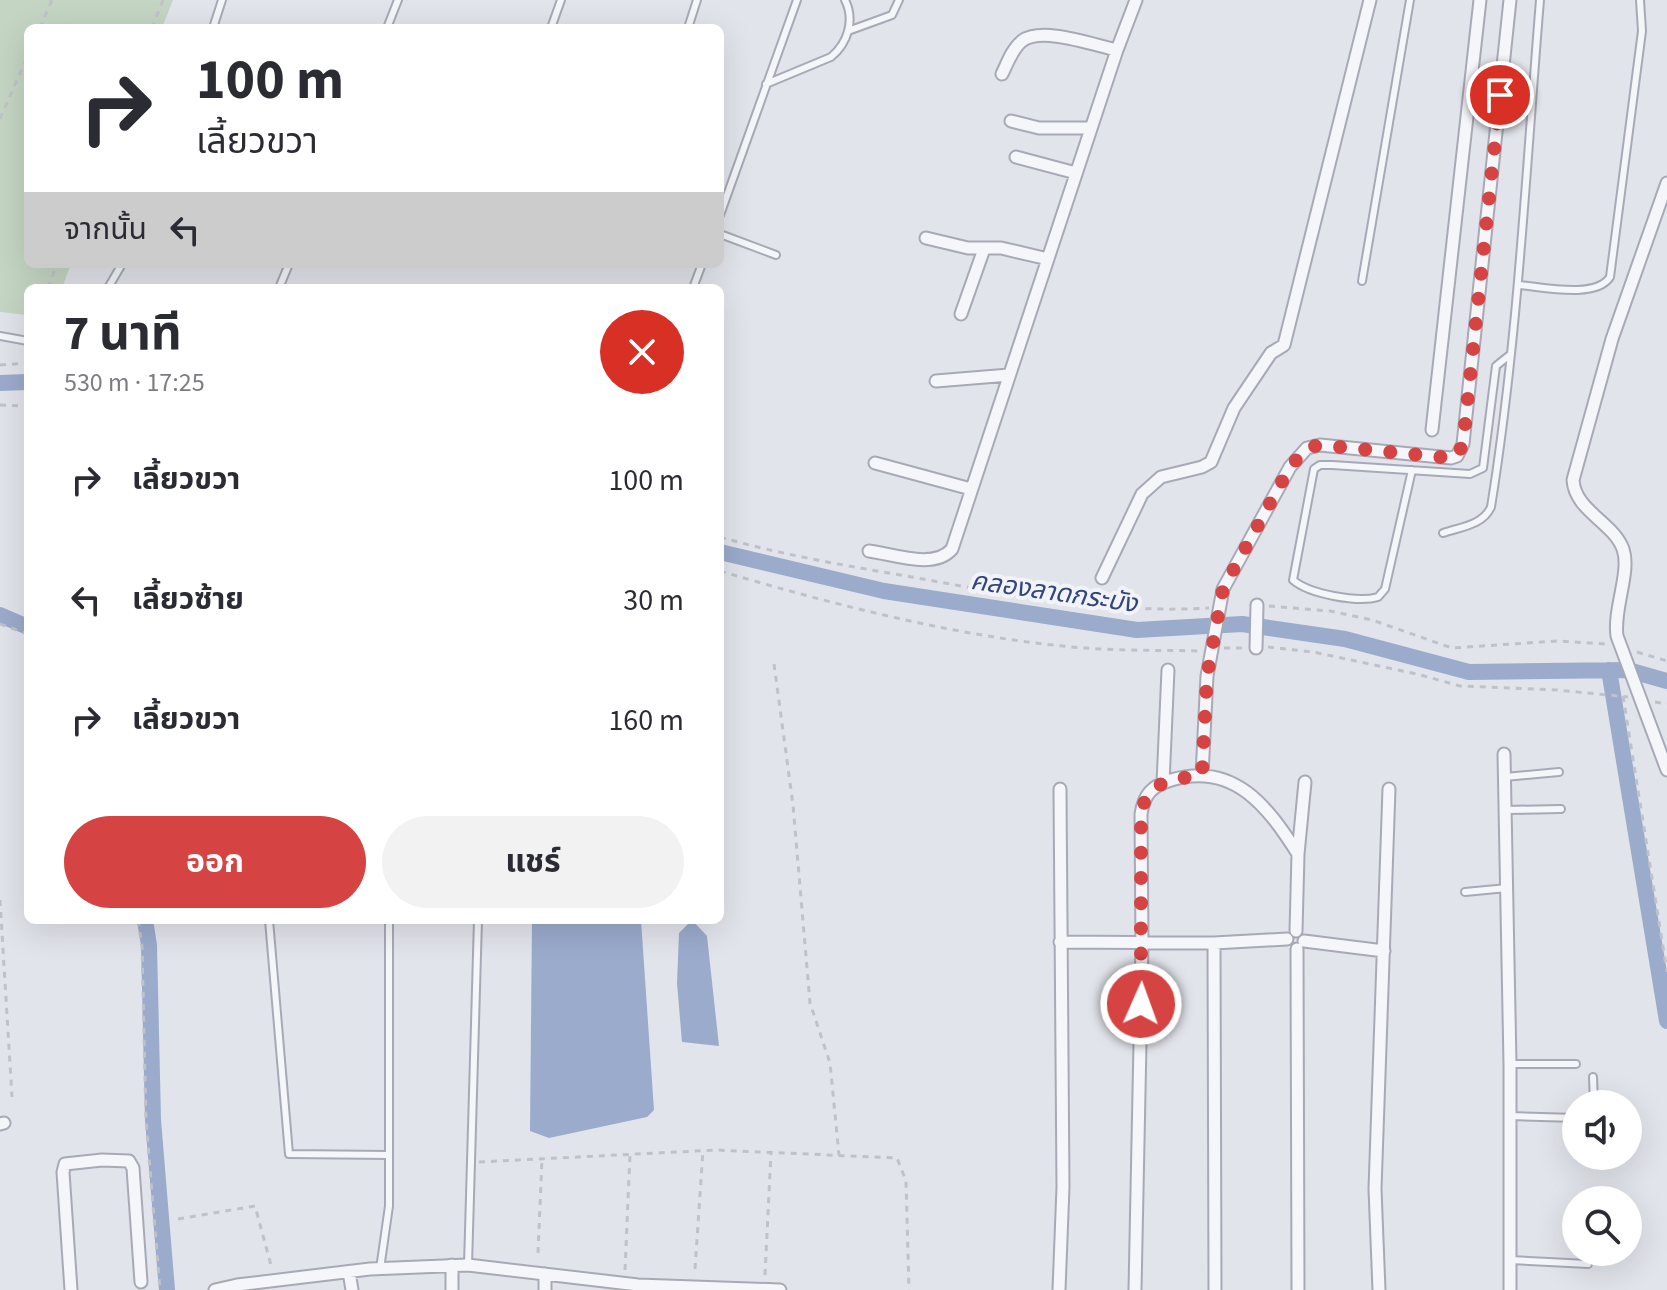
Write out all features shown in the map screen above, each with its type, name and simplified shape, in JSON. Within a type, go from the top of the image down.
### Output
[{"type":"street","points":[[869,551],[933,560],[946,556],[952,549],[1136,0]]},
{"type":"street","points":[[1102,578],[1142,494],[1161,477],[1211,462],[1234,408],[1271,353],[1284,345],[1370,0]]},
{"type":"street","points":[[1432,430],[1480,0]]},
{"type":"street","points":[[1202,775],[1207,676],[1223,589],[1290,467],[1307,448],[1320,445],[1440,458],[1457,456],[1463,444],[1510,0]]},
{"type":"street","points":[[1002,74],[1019,43],[1037,35],[1117,50]]},
{"type":"street","points":[[1011,121],[1039,128],[1091,128]]},
{"type":"street","points":[[1016,157],[1076,173]]},
{"type":"street","points":[[1667,183],[1612,339],[1573,480],[1578,499],[1619,540],[1624,554],[1616,641],[1649,707],[1667,770]]},
{"type":"street","points":[[926,238],[955,246],[1001,248],[1048,259]]},
{"type":"street","points":[[961,314],[984,249]]},
{"type":"street","points":[[936,381],[1009,375]]},
{"type":"street","points":[[875,463],[971,489]]},
{"type":"street","points":[[1256,646],[1257,608]]},
{"type":"street","points":[[1163,783],[1168,670]]},
{"type":"street","points":[[1504,754],[1510,1064],[1510,1290]]},
{"type":"street","points":[[1135,1290],[1142,944],[1141,814],[1147,793],[1163,783],[1202,775],[1232,782],[1246,790],[1269,813],[1298,854]]},
{"type":"street","points":[[1298,1290],[1296,940],[1298,854],[1305,782]]},
{"type":"street","points":[[1059,1290],[1063,1187],[1060,789]]},
{"type":"street","points":[[1379,1290],[1375,1189],[1389,789]]},
{"type":"street","points":[[1060,942],[1142,944],[1296,940],[1384,951]]},
{"type":"street","points":[[1214,943],[1215,1290]]},
{"type":"street","points":[[71,1290],[63,1172],[65,1164],[76,1162],[115,1159],[129,1161],[133,1168],[141,1282]]},
{"type":"street","points":[[452,1265],[452,1290]]},
{"type":"street","points":[[215,1290],[349,1272],[452,1265],[545,1274],[638,1288],[780,1290]]},
{"type":"street","points":[[349,1272],[352,1290]]},
{"type":"street","points":[[545,1274],[545,1290]]},
{"type":"lane","points":[[214,24],[222,0]]},
{"type":"lane","points":[[389,24],[398,0]]},
{"type":"lane","points":[[552,24],[561,0]]},
{"type":"lane","points":[[689,24],[697,0]]},
{"type":"lane","points":[[724,194],[797,0]]},
{"type":"lane","points":[[766,84],[831,57],[844,43],[851,19],[845,0]]},
{"type":"lane","points":[[848,31],[892,15],[899,0]]},
{"type":"lane","points":[[1362,281],[1410,0]]},
{"type":"lane","points":[[1443,533],[1476,522],[1487,516],[1491,507],[1507,406],[1519,285],[1540,0]]},
{"type":"lane","points":[[1519,285],[1591,290],[1606,283],[1610,277],[1642,31],[1640,0]]},
{"type":"lane","points":[[724,236],[776,255]]},
{"type":"lane","points":[[0,336],[24,340]]},
{"type":"lane","points":[[1412,470],[1385,589],[1378,597],[1333,596],[1298,585],[1293,580],[1314,469],[1320,465],[1332,465],[1412,470],[1470,474],[1483,468],[1496,366],[1511,354]]},
{"type":"lane","points":[[1505,777],[1559,772]]},
{"type":"lane","points":[[1505,810],[1561,809]]},
{"type":"lane","points":[[1465,892],[1507,888]]},
{"type":"lane","points":[[269,924],[289,1154],[389,1155]]},
{"type":"lane","points":[[380,1269],[389,1206],[389,924]]},
{"type":"lane","points":[[468,1265],[478,924]]},
{"type":"lane","points":[[1510,1064],[1576,1064]]},
{"type":"lane","points":[[1593,1077],[1593,1090]]},
{"type":"lane","points":[[1510,1116],[1562,1118]]},
{"type":"lane","points":[[1510,1260],[1562,1263]]},
{"type":"path","points":[[42,24],[52,0]]},
{"type":"path","points":[[154,24],[163,0]]},
{"type":"path","points":[[0,119],[24,64]]},
{"type":"path","points":[[0,365],[24,363]]},
{"type":"path","points":[[0,405],[24,406]]},
{"type":"path","points":[[724,538],[845,565],[1039,598],[1127,610],[1215,608]]},
{"type":"path","points":[[724,572],[838,605],[981,634],[1084,648],[1202,651]]},
{"type":"path","points":[[1257,608],[1330,611],[1372,620],[1452,648],[1557,641],[1616,641]]},
{"type":"path","points":[[0,624],[24,633]]},
{"type":"path","points":[[1215,649],[1256,646],[1313,652],[1460,686],[1637,699]]},
{"type":"path","points":[[1631,651],[1667,661]]},
{"type":"path","points":[[774,664],[793,805],[810,1003],[830,1063],[839,1155]]},
{"type":"path","points":[[1623,696],[1667,972]]},
{"type":"path","points":[[1649,707],[1667,704]]},
{"type":"path","points":[[0,900],[12,1097]]},
{"type":"path","points":[[139,924],[142,946],[146,1121],[160,1290]]},
{"type":"path","points":[[471,1162],[703,1150],[897,1158],[906,1181],[909,1290]]},
{"type":"path","points":[[695,1269],[703,1150]]},
{"type":"path","points":[[765,1275],[771,1152]]},
{"type":"path","points":[[625,1272],[630,1154]]},
{"type":"path","points":[[538,1253],[542,1159]]},
{"type":"path","points":[[178,1219],[255,1206],[275,1281]]},
{"type":"green space","points":[[0,0],[173,0],[164,24],[24,24],[24,268],[70,268],[64,284],[24,284],[24,315],[0,312]]},
{"type":"water","points":[[532,924],[641,924],[654,1110],[647,1117],[549,1138],[530,1131]]},
{"type":"water","points":[[688,924],[696,924],[707,936],[719,1046],[682,1042],[677,983],[679,933]]},
{"type":"waterway","name":"คลองลาดกระบัง","points":[[0,383],[24,382]]},
{"type":"waterway","name":"คลองลาดกระบัง","points":[[724,553],[884,591],[1137,630],[1242,624],[1345,639],[1469,672],[1628,670],[1667,681]]},
{"type":"waterway","points":[[0,615],[24,625]]},
{"type":"waterway","points":[[1609,670],[1667,1021]]},
{"type":"waterway","points":[[146,924],[149,945],[153,1120],[167,1290]]},
{"type":"route","points":[[1141,1004],[1141,814],[1144,797],[1163,783],[1202,775],[1207,676],[1223,589],[1253,531],[1290,467],[1307,448],[1320,445],[1451,458],[1457,456],[1463,444],[1500,95]]}]
